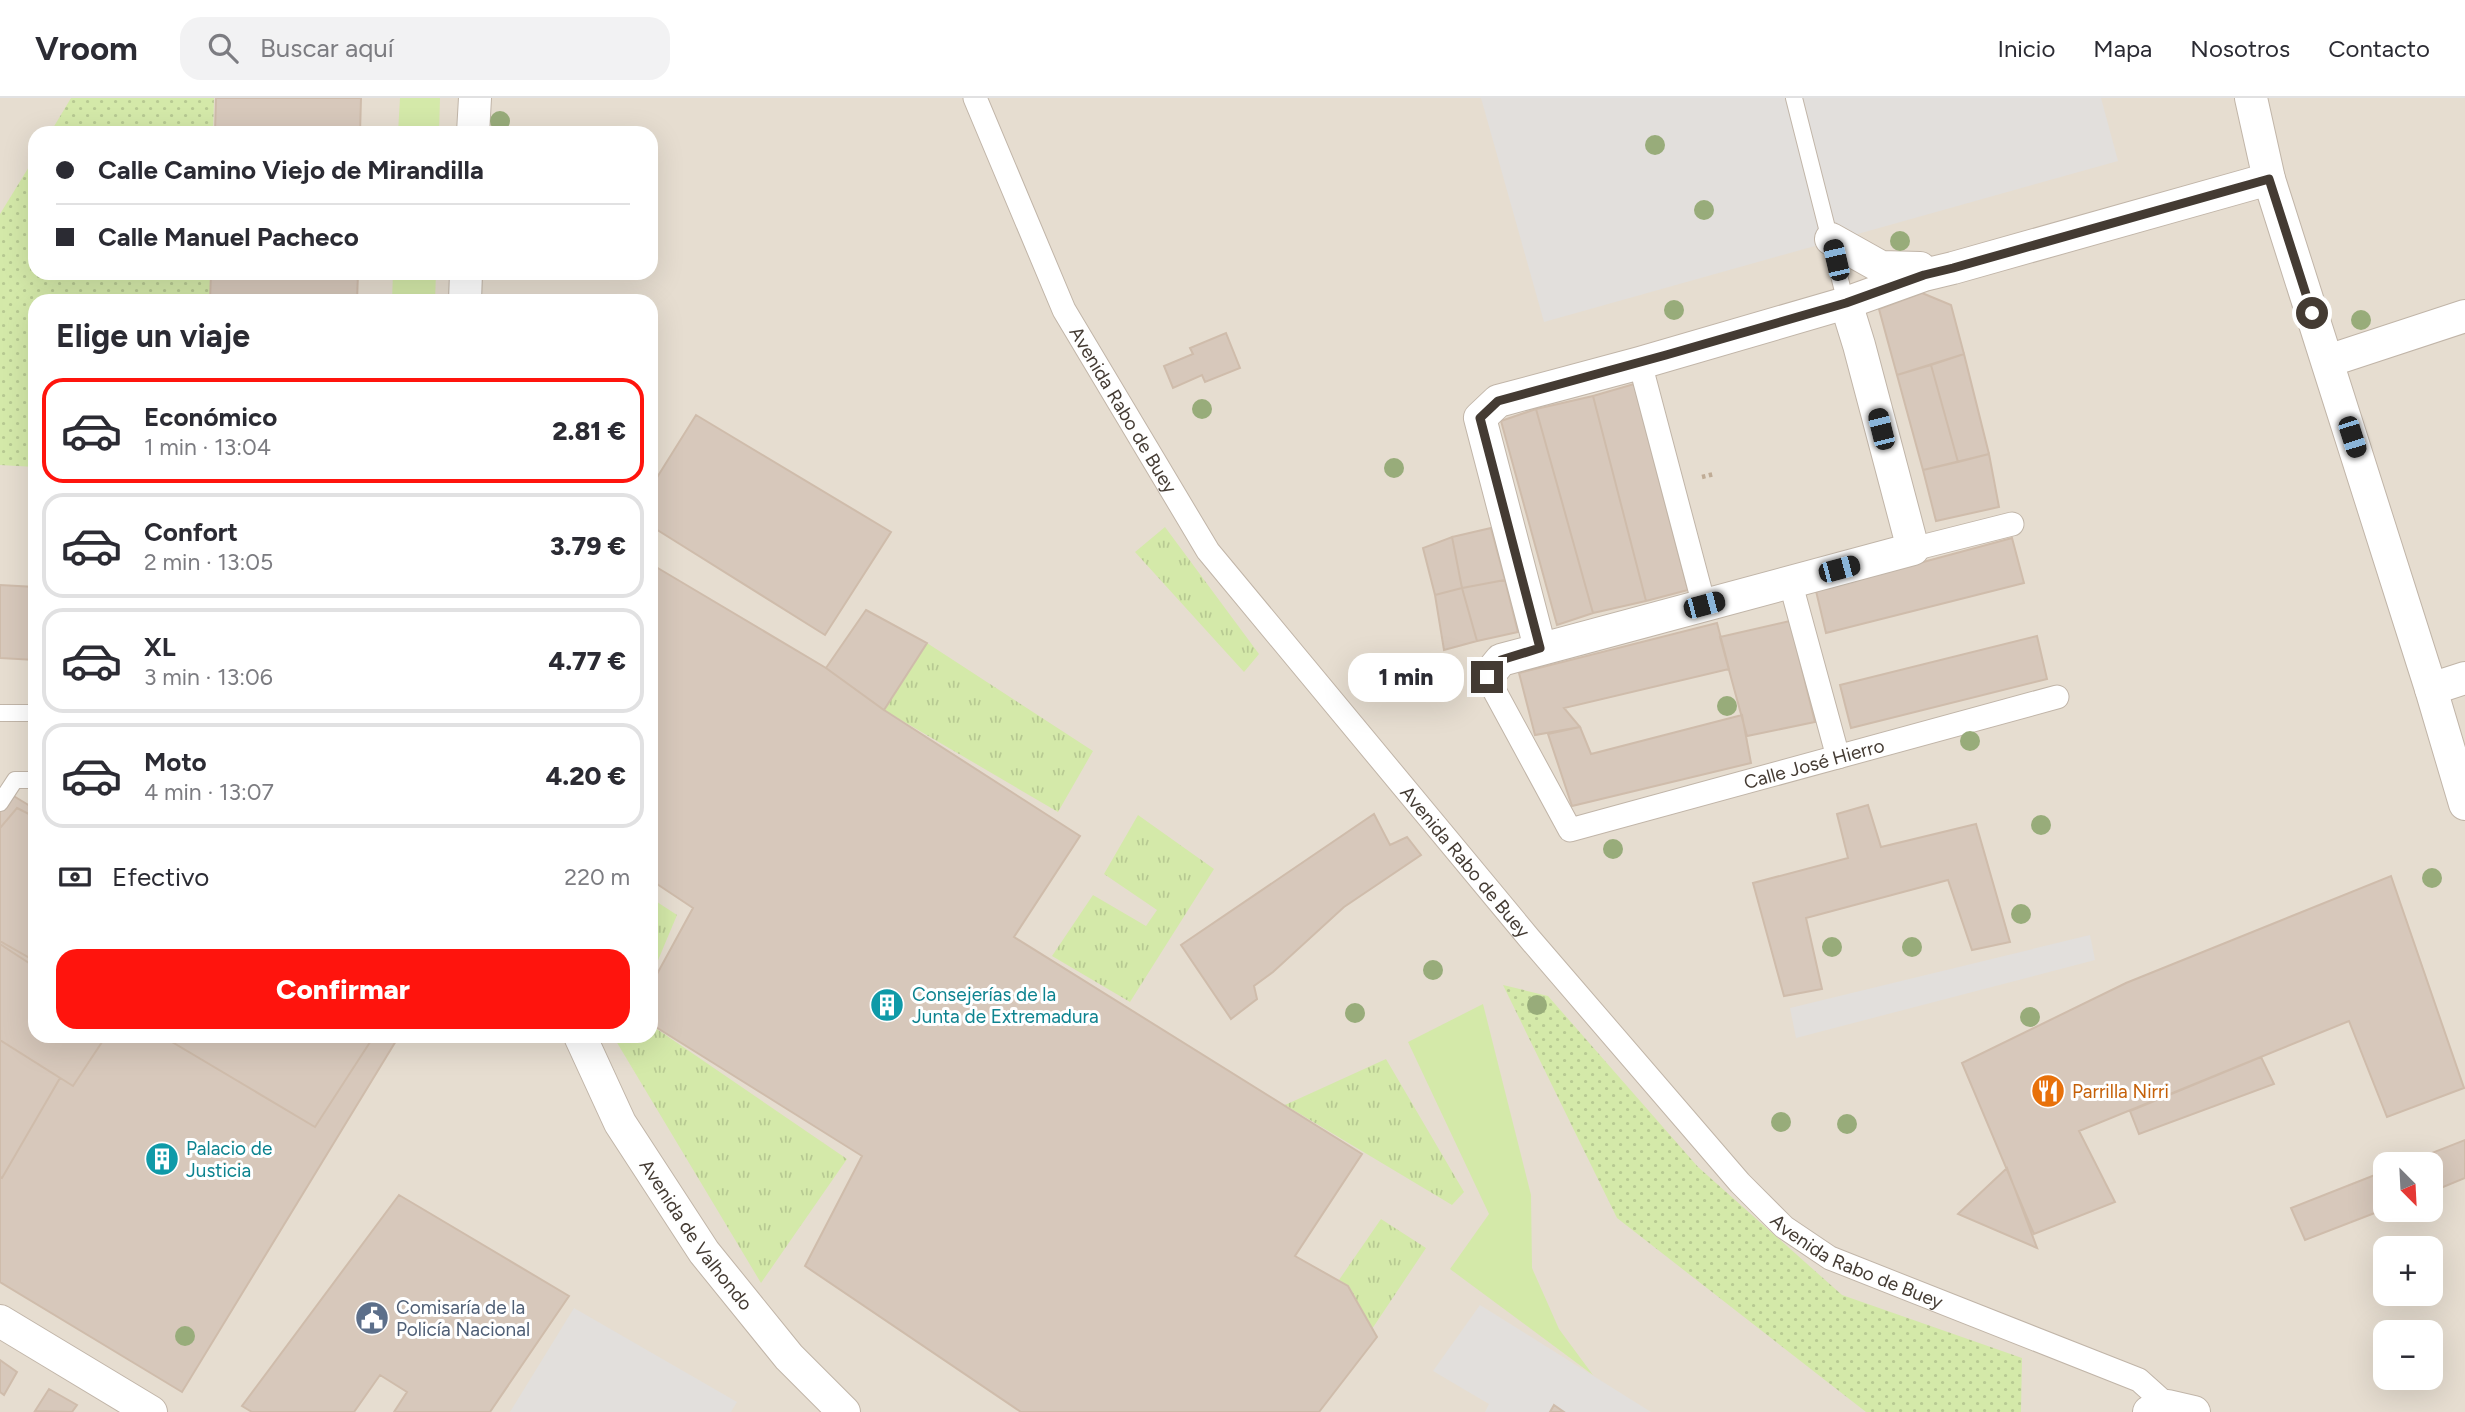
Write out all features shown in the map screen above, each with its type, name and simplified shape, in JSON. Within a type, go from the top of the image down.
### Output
[{"type":"street","points":[[473,126],[475,98]]},
{"type":"street","name":"Avenida Rabo de Buey","points":[[975,98],[1065,310],[1209,551],[1529,938],[1740,1183],[1784,1227],[1830,1258],[2139,1380],[2170,1410]]},
{"type":"street","points":[[2251,98],[2269,179],[2465,804]]},
{"type":"street","points":[[1540,648],[1480,418],[1498,401],[1846,303],[1904,281],[2269,179]]},
{"type":"street","points":[[1831,239],[1881,267],[1953,268]]},
{"type":"street","points":[[1846,303],[1913,549]]},
{"type":"street","points":[[2328,361],[2465,316]]},
{"type":"street","points":[[1640,363],[1704,605]]},
{"type":"street","points":[[1487,677],[1501,660],[1540,648],[2012,524]]},
{"type":"street","points":[[1790,582],[1838,757]]},
{"type":"street","name":"Calle José Hierro","points":[[1487,677],[1570,830],[2057,698]]},
{"type":"street","points":[[2431,689],[2465,678]]},
{"type":"street","name":"Avenida de Valhondo","points":[[583,1043],[620,1123],[704,1252],[789,1357],[844,1412]]},
{"type":"street","points":[[0,1321],[151,1412]]},
{"type":"lane","points":[[1794,98],[1846,303]]},
{"type":"lane","points":[[0,713],[28,713]]},
{"type":"lane","points":[[0,803],[15,780],[28,780]]},
{"type":"shaded area","points":[[0,98],[2465,98],[2465,1412],[0,1412]]},
{"type":"shaded area","points":[[1481,98],[2101,98],[2118,161],[1544,322]]},
{"type":"shaded area","points":[[2090,935],[2095,960],[1796,1038],[1790,1008]]},
{"type":"shaded area","points":[[1480,1305],[1651,1412],[1485,1412],[1489,1404],[1433,1371]]},
{"type":"shaded area","points":[[574,1308],[737,1402],[731,1412],[510,1412]]},
{"type":"green space","points":[[71,98],[214,98],[213,126],[54,126]]},
{"type":"green space","points":[[400,98],[440,98],[439,126],[398,126]]},
{"type":"green space","points":[[28,168],[28,280],[212,280],[212,294],[28,294],[28,467],[0,465],[0,214]]},
{"type":"green space","points":[[393,280],[436,280],[435,294],[392,294]]},
{"type":"green space","points":[[1165,527],[1259,654],[1244,672],[1135,552]]},
{"type":"green space","points":[[927,643],[1093,751],[1058,812],[884,710]]},
{"type":"green space","points":[[1138,815],[1214,869],[1130,1002],[1052,956],[1093,895],[1146,926],[1157,910],[1104,874]]},
{"type":"green space","points":[[658,903],[677,915],[658,960]]},
{"type":"green space","points":[[1503,985],[1548,996],[1698,1167],[1842,1295],[2022,1358],[2021,1412],[1866,1412],[1617,1218]]},
{"type":"green space","points":[[1483,1004],[1531,1195],[1532,1268],[1559,1329],[1593,1375],[1450,1269],[1489,1214],[1408,1042]]},
{"type":"green space","points":[[658,1030],[847,1159],[761,1283],[617,1043],[658,1043]]},
{"type":"green space","points":[[1386,1059],[1464,1192],[1452,1205],[1285,1105]]},
{"type":"green space","points":[[1381,1219],[1426,1248],[1372,1329],[1349,1286],[1339,1280]]},
{"type":"building","points":[[216,98],[361,98],[360,126],[215,126]]},
{"type":"building","points":[[211,280],[358,280],[357,294],[210,294]]},
{"type":"building","points":[[1922,293],[1951,305],[1964,354],[1897,375],[1879,309]]},
{"type":"building","points":[[1226,333],[1240,368],[1205,382],[1202,375],[1173,388],[1164,366],[1193,354],[1190,348]]},
{"type":"building","points":[[1964,354],[1989,454],[1958,462],[1931,365]]},
{"type":"building","points":[[1931,365],[1958,462],[1923,470],[1897,375]]},
{"type":"building","points":[[1634,384],[1688,590],[1646,601],[1593,396]]},
{"type":"building","points":[[1593,396],[1646,601],[1593,613],[1536,409]]},
{"type":"building","points":[[1536,409],[1593,613],[1557,625],[1501,421]]},
{"type":"building","points":[[696,415],[891,532],[825,635],[658,530],[658,476]]},
{"type":"building","points":[[1989,454],[1999,507],[1936,521],[1923,470]]},
{"type":"building","points":[[1491,528],[1505,580],[1462,588],[1452,537]]},
{"type":"building","points":[[1452,537],[1462,588],[1435,595],[1423,548]]},
{"type":"building","points":[[2012,538],[2024,583],[1826,633],[1816,591]]},
{"type":"building","name":"Consejerías de la Junta de Extremadura","points":[[658,568],[826,668],[884,710],[1080,836],[1014,937],[1362,1154],[1295,1256],[1348,1286],[1377,1337],[1319,1412],[1021,1412],[805,1266],[862,1156],[658,1028],[658,972],[693,908],[658,885]]},
{"type":"building","points":[[1505,580],[1518,632],[1477,641],[1462,588]]},
{"type":"building","points":[[0,585],[28,587],[28,660],[0,658]]},
{"type":"building","points":[[1462,588],[1477,641],[1444,650],[1435,595]]},
{"type":"building","points":[[866,610],[927,643],[884,710],[826,668]]},
{"type":"building","points":[[1790,621],[1815,722],[1747,736],[1720,637]]},
{"type":"building","points":[[1717,623],[1729,669],[1564,708],[1580,727],[1535,735],[1519,673]]},
{"type":"building","points":[[2037,636],[2047,679],[1851,728],[1840,685]]},
{"type":"building","points":[[1742,715],[1751,763],[1572,806],[1548,734],[1580,727],[1591,754]]},
{"type":"building","points":[[7,792],[28,805],[28,957],[0,941],[0,803]]},
{"type":"building","points":[[1868,805],[1881,847],[1976,824],[2010,942],[1972,950],[1948,880],[1806,918],[1822,989],[1784,996],[1753,883],[1848,858],[1837,814]]},
{"type":"building","name":"Palacio de Justicia","points":[[17,808],[28,814],[28,1043],[395,1043],[182,1392],[0,1282],[0,828]]},
{"type":"building","points":[[1374,814],[1390,845],[1407,837],[1421,855],[1344,907],[1254,986],[1257,999],[1231,1019],[1181,945]]},
{"type":"building","points":[[2391,876],[2464,1088],[2387,1117],[2349,1021],[2079,1131],[2115,1202],[2034,1234],[1962,1063],[2126,983]]},
{"type":"building","points":[[0,944],[28,962],[28,1043],[101,1043],[73,1086],[0,1040]]},
{"type":"building","points":[[0,1040],[60,1078],[2,1178],[0,1177]]},
{"type":"building","points":[[174,1043],[369,1043],[315,1127]]},
{"type":"building","points":[[2261,1057],[2274,1084],[2139,1134],[2130,1111]]},
{"type":"building","points":[[2465,1140],[2465,1178],[2443,1187],[2443,1152],[2434,1152]]},
{"type":"building","points":[[2007,1168],[2037,1248],[1958,1214]]},
{"type":"building","points":[[2373,1176],[2373,1214],[2305,1240],[2291,1208]]},
{"type":"building","name":"Comisaría de la Policía Nacional","points":[[399,1195],[569,1296],[490,1412],[394,1412],[407,1392],[380,1375],[354,1412],[252,1412],[242,1406]]},
{"type":"building","points":[[0,1360],[17,1372],[4,1395],[0,1392]]},
{"type":"building","points":[[49,1389],[77,1405],[72,1412],[35,1411]]},
{"type":"building","points":[[1554,1405],[1564,1412],[1550,1412]]},
{"type":"place","name":"Consejerías de la Junta de Extremadura","points":[[887,1005]]},
{"type":"place","name":"Parrilla Nirri","points":[[2048,1091]]},
{"type":"place","name":"Palacio de Justicia","points":[[162,1159]]},
{"type":"place","name":"Comisaría de la Policía Nacional","points":[[372,1318]]},
{"type":"route","points":[[1487,677],[1501,660],[1540,648],[1480,418],[1498,401],[1846,303],[1924,275],[2269,179],[2312,313]]}]
